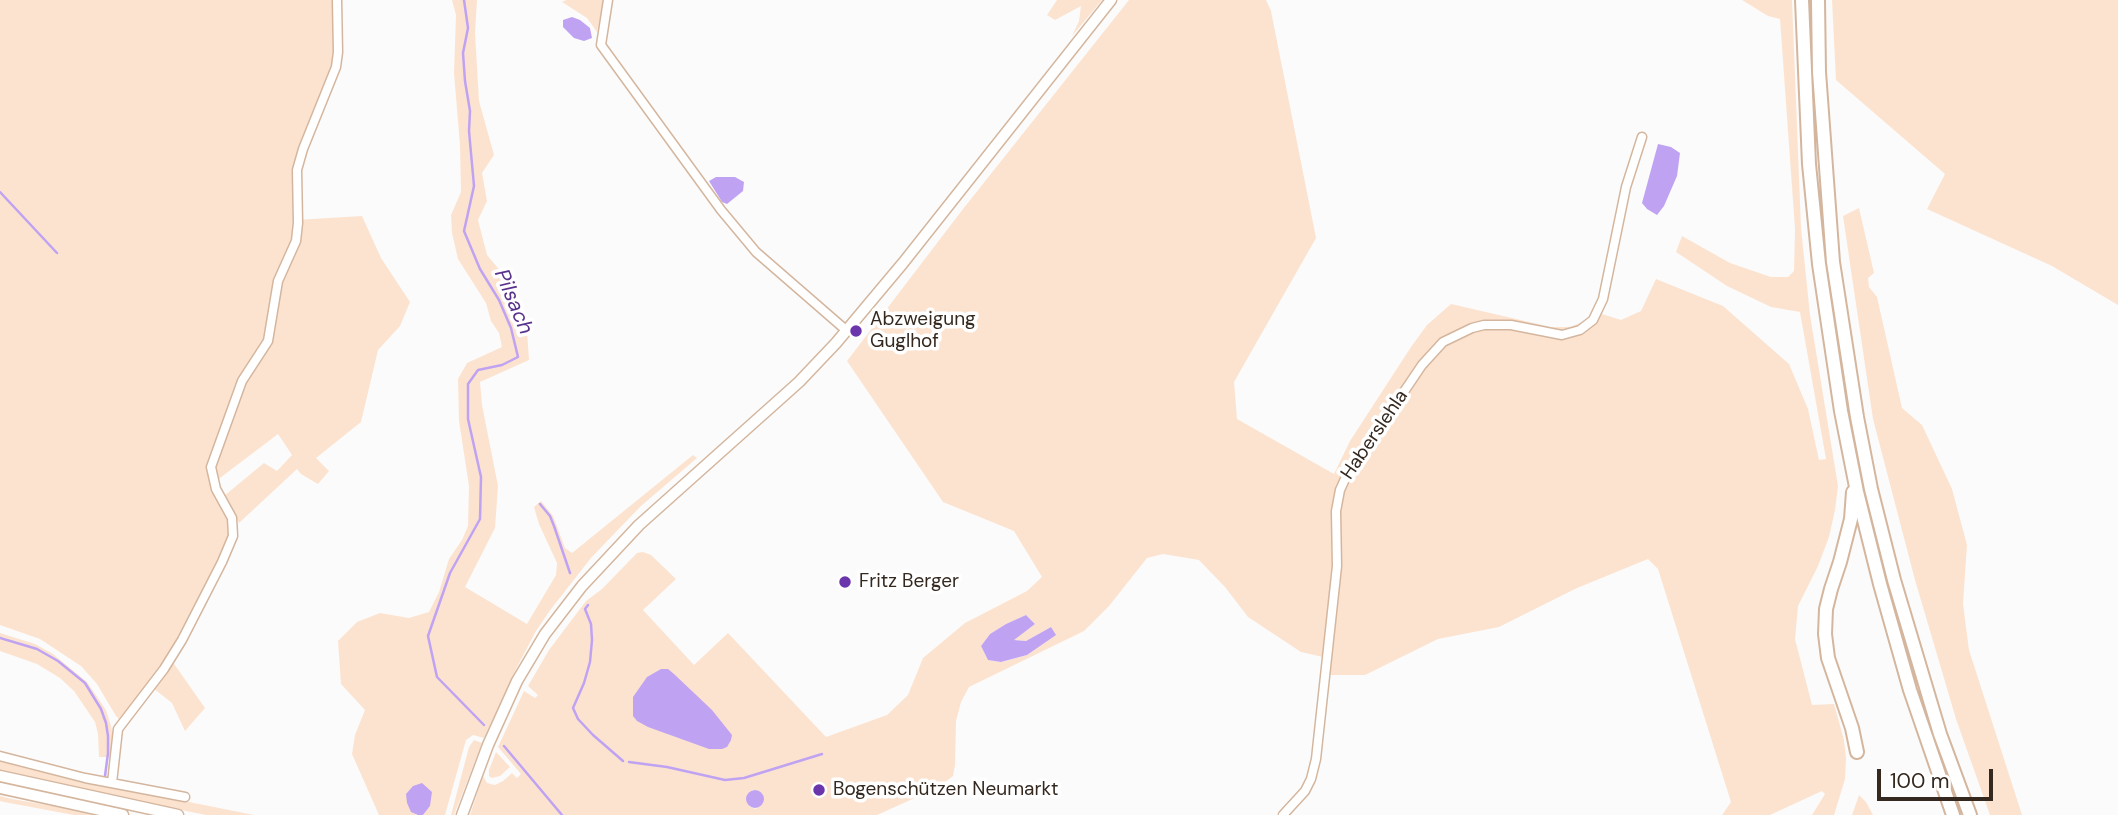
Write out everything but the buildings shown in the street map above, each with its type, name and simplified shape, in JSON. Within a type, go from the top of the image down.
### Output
[{"type":"highway","points":[[1802,0],[1809,164],[1819,264],[1840,411],[1880,584],[1910,690],[1953,815]]},
{"type":"highway","points":[[1818,0],[1820,85],[1832,250],[1857,417],[1871,489],[1894,580],[1940,734],[1970,815]]},
{"type":"highway","points":[[1854,477],[1851,519],[1830,589],[1825,634],[1828,658],[1852,728],[1857,752]]},
{"type":"main road","points":[[462,814],[517,681],[545,634],[582,586],[639,525],[799,382],[847,331],[1111,0]]},
{"type":"main road","points":[[0,776],[178,815]]},
{"type":"main road","points":[[0,789],[123,815]]},
{"type":"street","points":[[112,783],[118,729],[164,670],[182,640],[214,580],[233,536],[232,517],[216,489],[211,467],[242,381],[268,341],[276,288],[296,241],[297,170],[336,67],[337,0]]},
{"type":"street","points":[[608,0],[601,45],[720,211],[755,252],[847,331]]},
{"type":"street","name":"Haberslehla","points":[[1283,815],[1297,801],[1311,779],[1320,732],[1337,566],[1336,511],[1345,479],[1422,365],[1443,342],[1484,325],[1511,325],[1562,335],[1580,330],[1593,320],[1603,299],[1620,215],[1642,137]]},
{"type":"street","points":[[0,755],[42,768],[185,797]]},
{"type":"shaded area","points":[[0,0],[334,0],[333,68],[302,139],[295,162],[292,183],[295,220],[362,216],[381,258],[410,302],[400,326],[378,350],[361,422],[316,458],[329,471],[318,484],[297,469],[239,523],[224,496],[264,463],[277,471],[292,455],[278,434],[216,481],[215,468],[208,458],[211,486],[228,518],[231,532],[162,666],[119,719],[97,684],[81,666],[40,639],[0,625]]},
{"type":"shaded area","points":[[452,0],[477,0],[475,33],[479,101],[494,155],[482,173],[487,201],[478,220],[487,255],[512,285],[527,331],[529,360],[480,382],[498,486],[495,528],[465,587],[527,624],[556,575],[557,563],[534,507],[541,501],[553,516],[565,548],[572,553],[693,455],[697,458],[641,506],[611,537],[551,609],[516,669],[484,738],[473,735],[466,740],[445,815],[423,815],[430,806],[411,811],[418,815],[379,815],[352,754],[355,735],[365,710],[341,684],[338,641],[357,622],[380,613],[409,618],[429,612],[439,592],[449,559],[468,526],[469,486],[459,421],[458,379],[467,363],[502,347],[486,303],[458,259],[452,233],[451,215],[461,192],[454,73],[456,15]]},
{"type":"shaded area","points":[[604,0],[597,32],[587,18],[562,2]]},
{"type":"shaded area","points":[[1057,0],[1102,0],[1072,36],[1079,21],[1081,6],[1055,20],[1047,15]]},
{"type":"shaded area","points":[[1129,0],[1266,0],[1271,11],[1316,238],[1234,382],[1237,419],[1334,474],[1350,441],[1411,347],[1427,325],[1451,304],[1551,327],[1570,327],[1602,314],[1621,320],[1641,311],[1656,279],[1723,306],[1789,364],[1808,409],[1819,460],[1826,459],[1800,312],[1771,307],[1727,286],[1676,252],[1682,236],[1730,263],[1771,277],[1788,277],[1794,271],[1795,229],[1780,19],[1768,16],[1742,0],[1792,0],[1801,228],[1810,315],[1838,486],[1829,537],[1798,606],[1795,639],[1812,705],[1834,704],[1844,740],[1845,779],[1834,815],[1812,815],[1825,794],[1822,791],[1770,815],[1722,815],[1731,802],[1658,569],[1648,559],[1577,588],[1499,627],[1438,639],[1365,675],[1330,675],[1332,659],[1301,652],[1248,617],[1225,587],[1199,560],[1163,554],[1147,558],[1109,606],[1084,631],[969,687],[961,702],[956,721],[953,776],[937,788],[877,815],[470,815],[483,776],[487,783],[495,785],[512,773],[517,778],[521,774],[498,747],[524,691],[535,698],[538,695],[528,686],[549,650],[586,601],[602,589],[637,553],[651,555],[676,579],[643,610],[694,665],[728,633],[826,737],[887,715],[908,695],[923,658],[965,623],[1027,591],[1042,577],[1014,531],[943,502],[847,361],[963,209]],"holes":[[[1026,615],[1035,624],[1013,640],[1026,641],[1051,627],[1055,635],[1027,655],[1002,662],[988,660],[981,646],[990,634]],[[752,790],[763,795],[763,801],[756,809],[748,803],[747,796]]]},
{"type":"shaded area","points":[[1832,0],[2118,0],[2118,305],[2052,266],[1927,209],[1945,174],[1836,80]]},
{"type":"shaded area","points":[[572,17],[590,28],[592,38],[584,41],[574,38],[563,27],[563,20]]},
{"type":"shaded area","points":[[1658,144],[1671,147],[1680,153],[1677,176],[1664,206],[1657,215],[1642,203]]},
{"type":"shaded area","points":[[716,177],[735,177],[744,182],[743,191],[727,204],[722,202],[709,181]]},
{"type":"shaded area","points":[[1859,208],[1874,273],[1868,278],[1869,287],[1877,297],[1902,408],[1922,425],[1952,489],[1967,545],[1963,604],[1969,650],[2022,815],[1990,815],[1956,719],[1915,580],[1873,419],[1843,216]]},
{"type":"shaded area","points":[[1026,615],[1035,624],[1014,640],[1026,641],[1051,627],[1056,635],[1027,655],[1001,662],[988,660],[981,646],[990,634]]},
{"type":"shaded area","points":[[0,633],[35,644],[53,654],[87,682],[106,710],[113,737],[112,757],[99,757],[95,722],[74,691],[60,678],[37,664],[0,651]]},
{"type":"shaded area","points":[[172,661],[205,708],[185,731],[172,703],[153,688]]},
{"type":"shaded area","points":[[661,669],[668,669],[712,710],[732,735],[727,747],[709,749],[637,721],[633,716],[633,697],[647,677]]},
{"type":"shaded area","points":[[474,740],[482,743],[454,815],[451,815],[469,747]]},
{"type":"shaded area","points":[[496,752],[510,767],[500,776],[492,778],[489,776],[489,770]]},
{"type":"shaded area","points":[[0,760],[84,781],[254,815],[206,815],[103,794],[0,771]]},
{"type":"shaded area","points":[[422,783],[432,792],[430,806],[423,815],[418,815],[411,812],[406,794],[413,786]]},
{"type":"shaded area","points":[[755,790],[761,793],[764,799],[761,805],[755,808],[749,805],[746,799],[749,793]]},
{"type":"shaded area","points":[[1859,795],[1866,802],[1873,815],[1852,815]]},
{"type":"shaded area","points":[[0,796],[105,815],[74,815],[0,801]]},
{"type":"waterway","name":"Pilsach","points":[[464,0],[468,28],[463,53],[470,111],[474,186],[464,231],[480,269],[499,300],[511,328],[518,357],[502,365],[478,370],[468,384],[468,419],[481,477],[480,519],[450,573],[428,636],[437,677],[484,725]]},
{"type":"waterway","points":[[0,192],[57,253]]},
{"type":"waterway","points":[[540,504],[550,516],[570,573]]},
{"type":"waterway","points":[[588,605],[585,609],[591,624],[590,662],[573,708],[578,719],[593,735],[623,761]]},
{"type":"waterway","points":[[0,638],[37,649],[58,661],[85,683],[106,723],[108,753],[105,776]]},
{"type":"waterway","name":"Pilsach","points":[[504,746],[562,815]]},
{"type":"waterway","points":[[629,762],[725,780],[744,778],[822,754]]},
{"type":"place","name":"Abzweigung Guglhof","points":[[856,331]]},
{"type":"place","name":"Fritz Berger","points":[[845,582]]},
{"type":"place","name":"Bogenschützen Neumarkt","points":[[819,790]]}]
